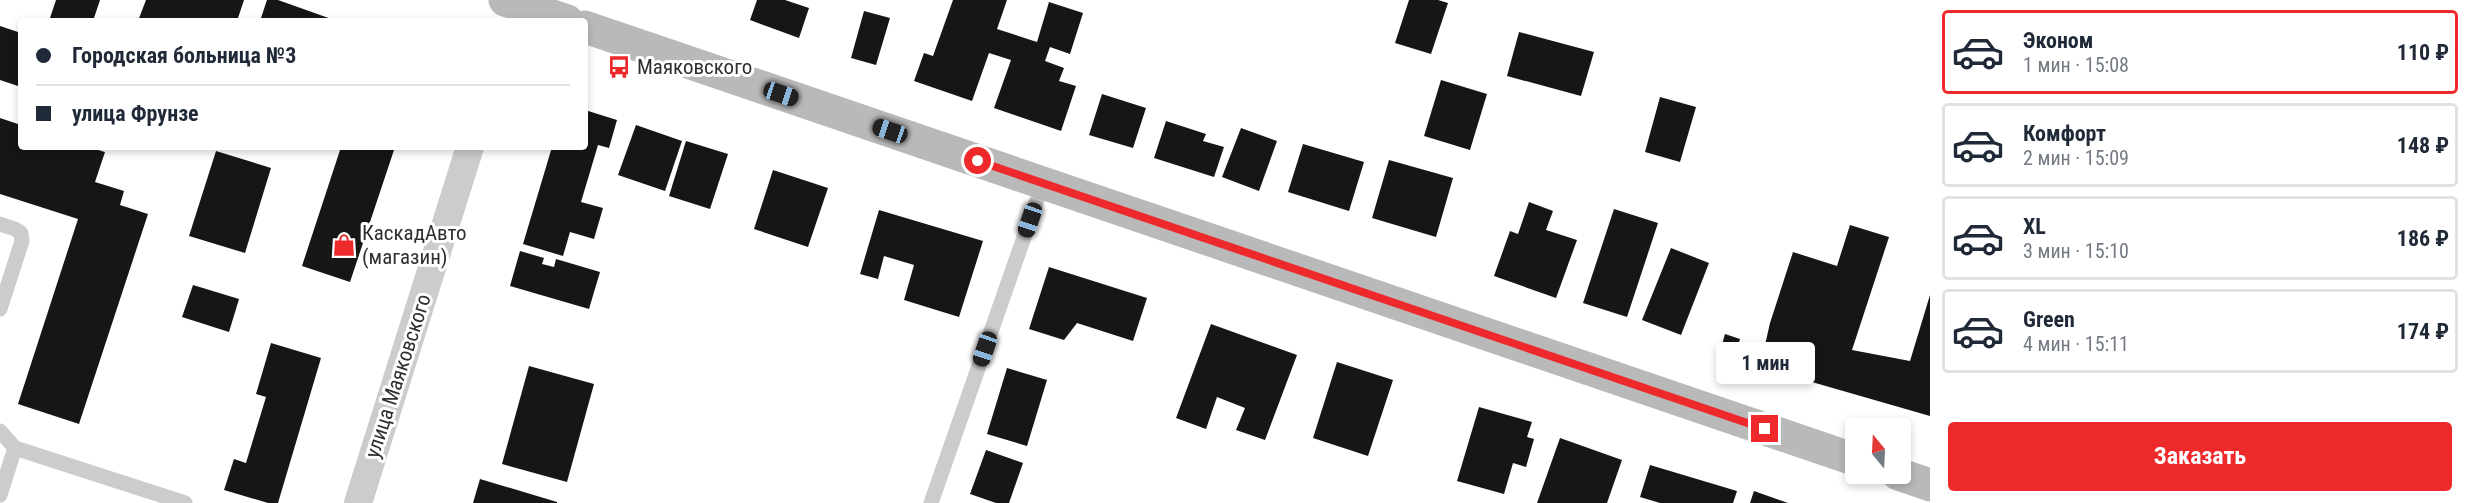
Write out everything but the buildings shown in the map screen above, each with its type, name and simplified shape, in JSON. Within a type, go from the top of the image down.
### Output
[{"type":"street","points":[[512,6],[556,18]]},
{"type":"street","points":[[588,28],[1845,455]]},
{"type":"street","name":"улица Маяковского","points":[[358,503],[470,150]]},
{"type":"street","points":[[1911,478],[1930,485]]},
{"type":"lane","points":[[931,503],[1043,183]]},
{"type":"lane","points":[[0,224],[21,233],[22,242],[0,309]]},
{"type":"lane","points":[[0,431],[15,448],[185,503]]},
{"type":"lane","points":[[0,495],[15,448]]},
{"type":"place","name":"Маяковского","points":[[619,67]]},
{"type":"place","name":"КаскадАвто (магазин)","points":[[344,245]]},
{"type":"route","points":[[978,161],[1765,429]]}]
